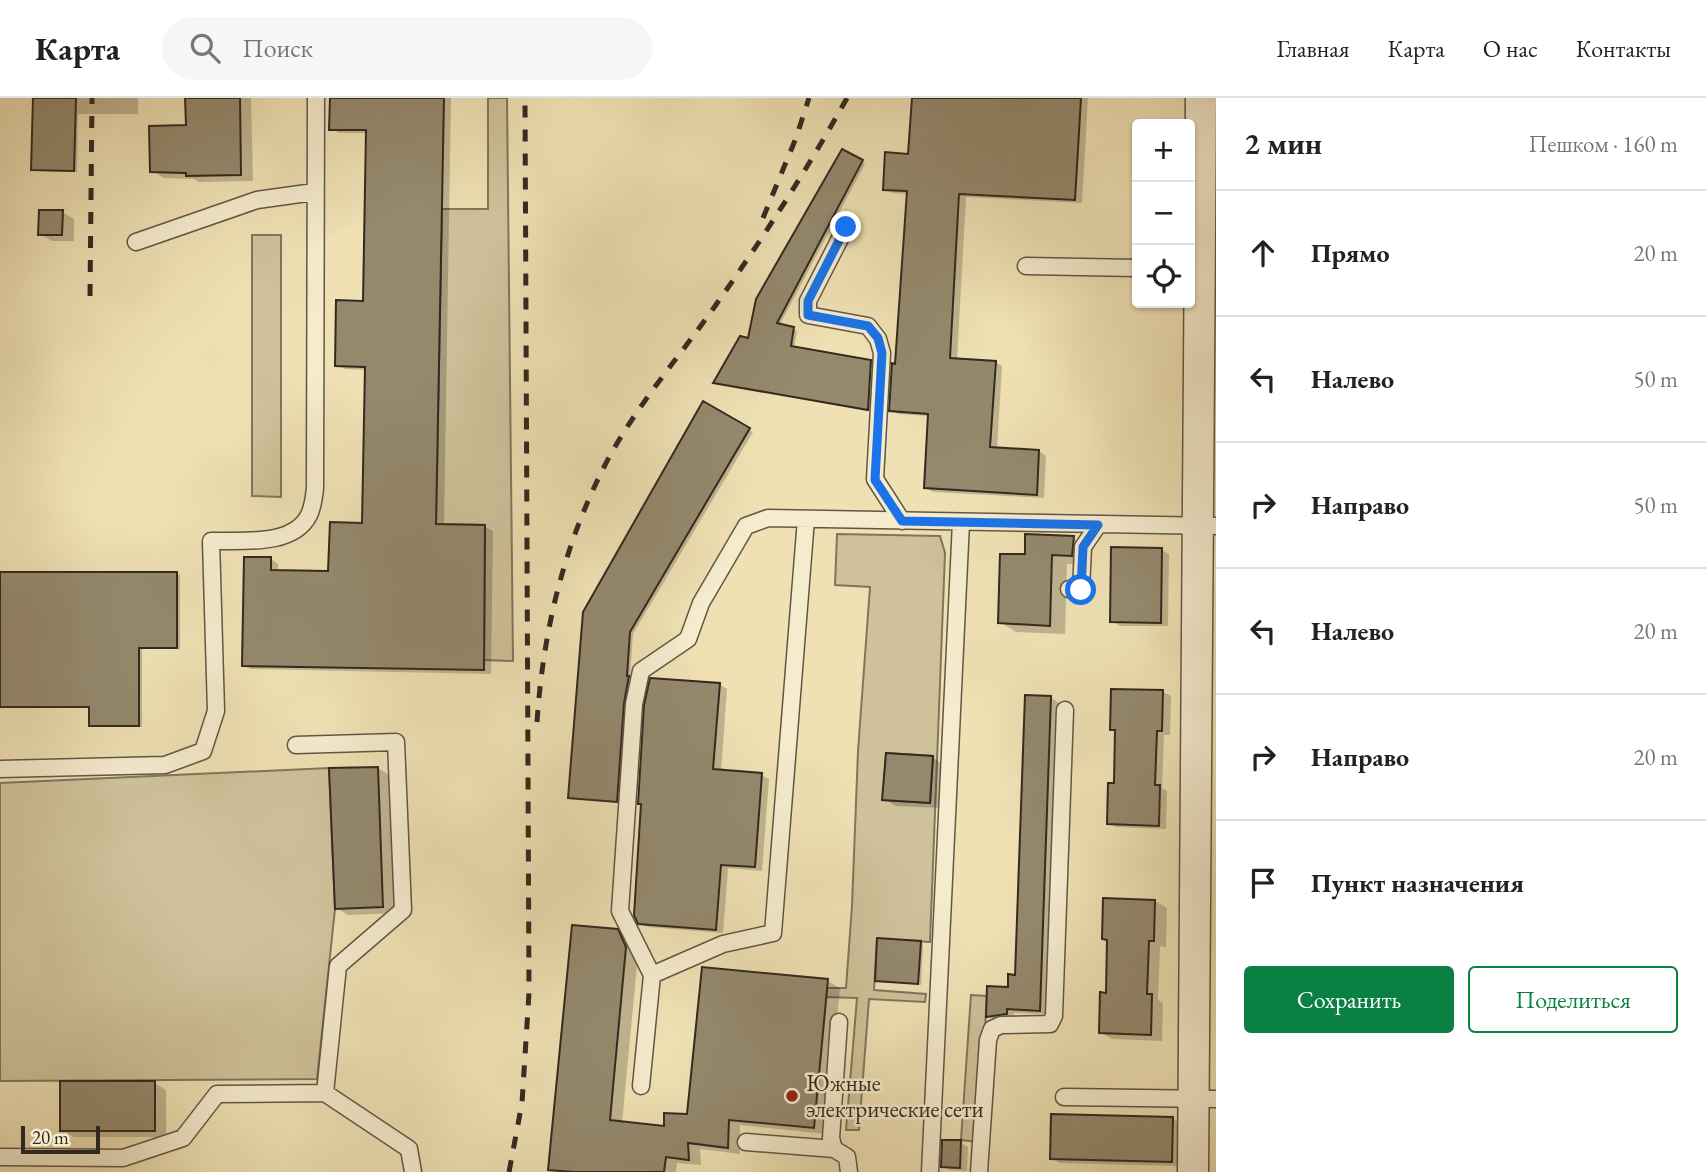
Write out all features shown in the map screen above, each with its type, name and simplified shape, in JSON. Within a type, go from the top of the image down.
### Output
[{"type":"street","points":[[1193,1172],[1205,1098],[1207,526],[1201,98]]},
{"type":"lane","points":[[0,769],[165,765],[203,751],[216,711],[211,541],[270,538],[289,534],[302,526],[310,514],[313,500],[316,98]]},
{"type":"lane","points":[[136,242],[257,200],[314,192]]},
{"type":"lane","points":[[846,227],[808,301],[808,315],[868,326],[878,338],[882,353],[875,480],[902,521]]},
{"type":"lane","points":[[1026,266],[1132,268]]},
{"type":"lane","points":[[641,1086],[652,975],[620,911],[634,704],[641,671],[688,639],[701,603],[746,526],[768,518],[1207,526]]},
{"type":"lane","points":[[652,975],[723,944],[773,933],[806,519]]},
{"type":"lane","points":[[930,1172],[961,522]]},
{"type":"lane","points":[[1069,589],[1081,590],[1083,547],[1098,525]]},
{"type":"lane","points":[[979,1172],[988,1040],[992,1029],[1001,1025],[1050,1024],[1054,1016],[1065,710]]},
{"type":"lane","points":[[296,746],[396,743],[403,910],[338,966],[325,1093]]},
{"type":"lane","points":[[834,1149],[831,1138],[839,1022]]},
{"type":"lane","points":[[0,1157],[123,1158],[183,1138],[217,1094],[325,1093],[409,1149],[413,1172]]},
{"type":"lane","points":[[1064,1097],[1205,1098]]},
{"type":"lane","points":[[746,1142],[834,1149],[847,1157],[849,1172]]},
{"type":"shaded area","points":[[488,98],[507,98],[513,661],[484,660],[485,525],[436,524],[442,209],[488,209]]},
{"type":"shaded area","points":[[252,235],[281,235],[281,497],[252,496]]},
{"type":"shaded area","points":[[837,534],[940,536],[945,553],[930,942],[877,939],[874,990],[926,994],[925,1002],[869,999],[859,1130],[846,1130],[857,998],[826,997],[827,988],[846,988],[858,751],[870,587],[835,585]],"holes":[[[886,753],[933,756],[930,803],[883,800]]]},
{"type":"shaded area","points":[[329,768],[335,909],[317,1079],[0,1081],[0,783]]},
{"type":"shaded area","points":[[971,995],[987,996],[978,1142],[961,1140]]},
{"type":"building","points":[[33,98],[76,98],[74,171],[31,170]]},
{"type":"building","points":[[185,98],[240,98],[241,175],[186,176],[186,173],[150,172],[149,126],[186,125]]},
{"type":"building","points":[[330,98],[444,98],[436,524],[485,525],[484,670],[242,666],[244,557],[271,557],[271,570],[328,571],[330,522],[362,523],[365,367],[335,366],[336,300],[363,301],[366,130],[329,130]]},
{"type":"building","points":[[912,98],[1081,98],[1075,200],[959,194],[950,358],[996,361],[990,447],[1039,450],[1037,495],[924,488],[928,414],[889,411],[892,363],[895,364],[907,191],[883,190],[885,152],[908,154]]},
{"type":"building","points":[[842,149],[863,160],[777,323],[794,327],[791,346],[871,360],[868,410],[713,383],[740,336],[748,338],[756,299]]},
{"type":"building","points":[[39,210],[63,210],[62,235],[38,235]]},
{"type":"building","points":[[703,401],[750,428],[630,632],[629,676],[624,703],[617,802],[568,798],[583,612]]},
{"type":"building","points":[[1025,534],[1074,536],[1072,556],[1052,555],[1050,626],[998,623],[1000,554],[1025,554]]},
{"type":"building","points":[[1111,547],[1162,548],[1161,623],[1110,622]]},
{"type":"building","points":[[0,572],[177,572],[177,648],[139,648],[139,726],[89,726],[89,707],[0,707]]},
{"type":"building","points":[[650,678],[720,683],[713,769],[762,773],[755,867],[721,865],[716,930],[638,924],[634,915],[644,705]]},
{"type":"building","points":[[1111,689],[1163,690],[1162,731],[1157,731],[1155,785],[1160,785],[1159,826],[1107,824],[1108,783],[1114,783],[1115,730],[1110,730]]},
{"type":"building","points":[[1025,695],[1051,696],[1040,1011],[1007,1009],[1007,1014],[986,1017],[987,986],[1008,987],[1008,974],[1015,975]]},
{"type":"building","points":[[886,753],[933,756],[930,803],[882,800]]},
{"type":"building","points":[[378,767],[383,907],[335,909],[329,768]]},
{"type":"building","points":[[1103,898],[1155,900],[1154,941],[1149,941],[1147,994],[1152,994],[1151,1035],[1099,1033],[1100,992],[1106,993],[1107,940],[1102,939]]},
{"type":"building","points":[[572,925],[618,929],[626,947],[610,1120],[664,1126],[664,1113],[687,1114],[702,967],[828,979],[814,1128],[729,1120],[728,1148],[688,1143],[689,1160],[666,1157],[664,1172],[548,1170]]},
{"type":"building","points":[[877,938],[921,941],[918,984],[875,981]]},
{"type":"building","points":[[60,1081],[155,1081],[155,1131],[60,1131]]},
{"type":"building","points":[[1051,1114],[1173,1117],[1172,1162],[1050,1159]]},
{"type":"building","points":[[942,1140],[961,1140],[960,1168],[941,1167]]},
{"type":"railway","points":[[90,296],[92,98]]},
{"type":"railway","points":[[509,1172],[522,1103],[529,993],[525,98]]},
{"type":"railway","points":[[763,218],[796,138],[809,98]]},
{"type":"railway","points":[[537,722],[544,656],[557,591],[577,528],[604,467],[641,406],[713,309],[766,231],[847,98]]},
{"type":"place","name":"Южные электрические сети","points":[[792,1096]]},
{"type":"route","points":[[846,227],[808,301],[808,315],[868,326],[878,338],[882,353],[875,480],[891,506],[902,521],[1098,525],[1083,547],[1081,590]]}]
